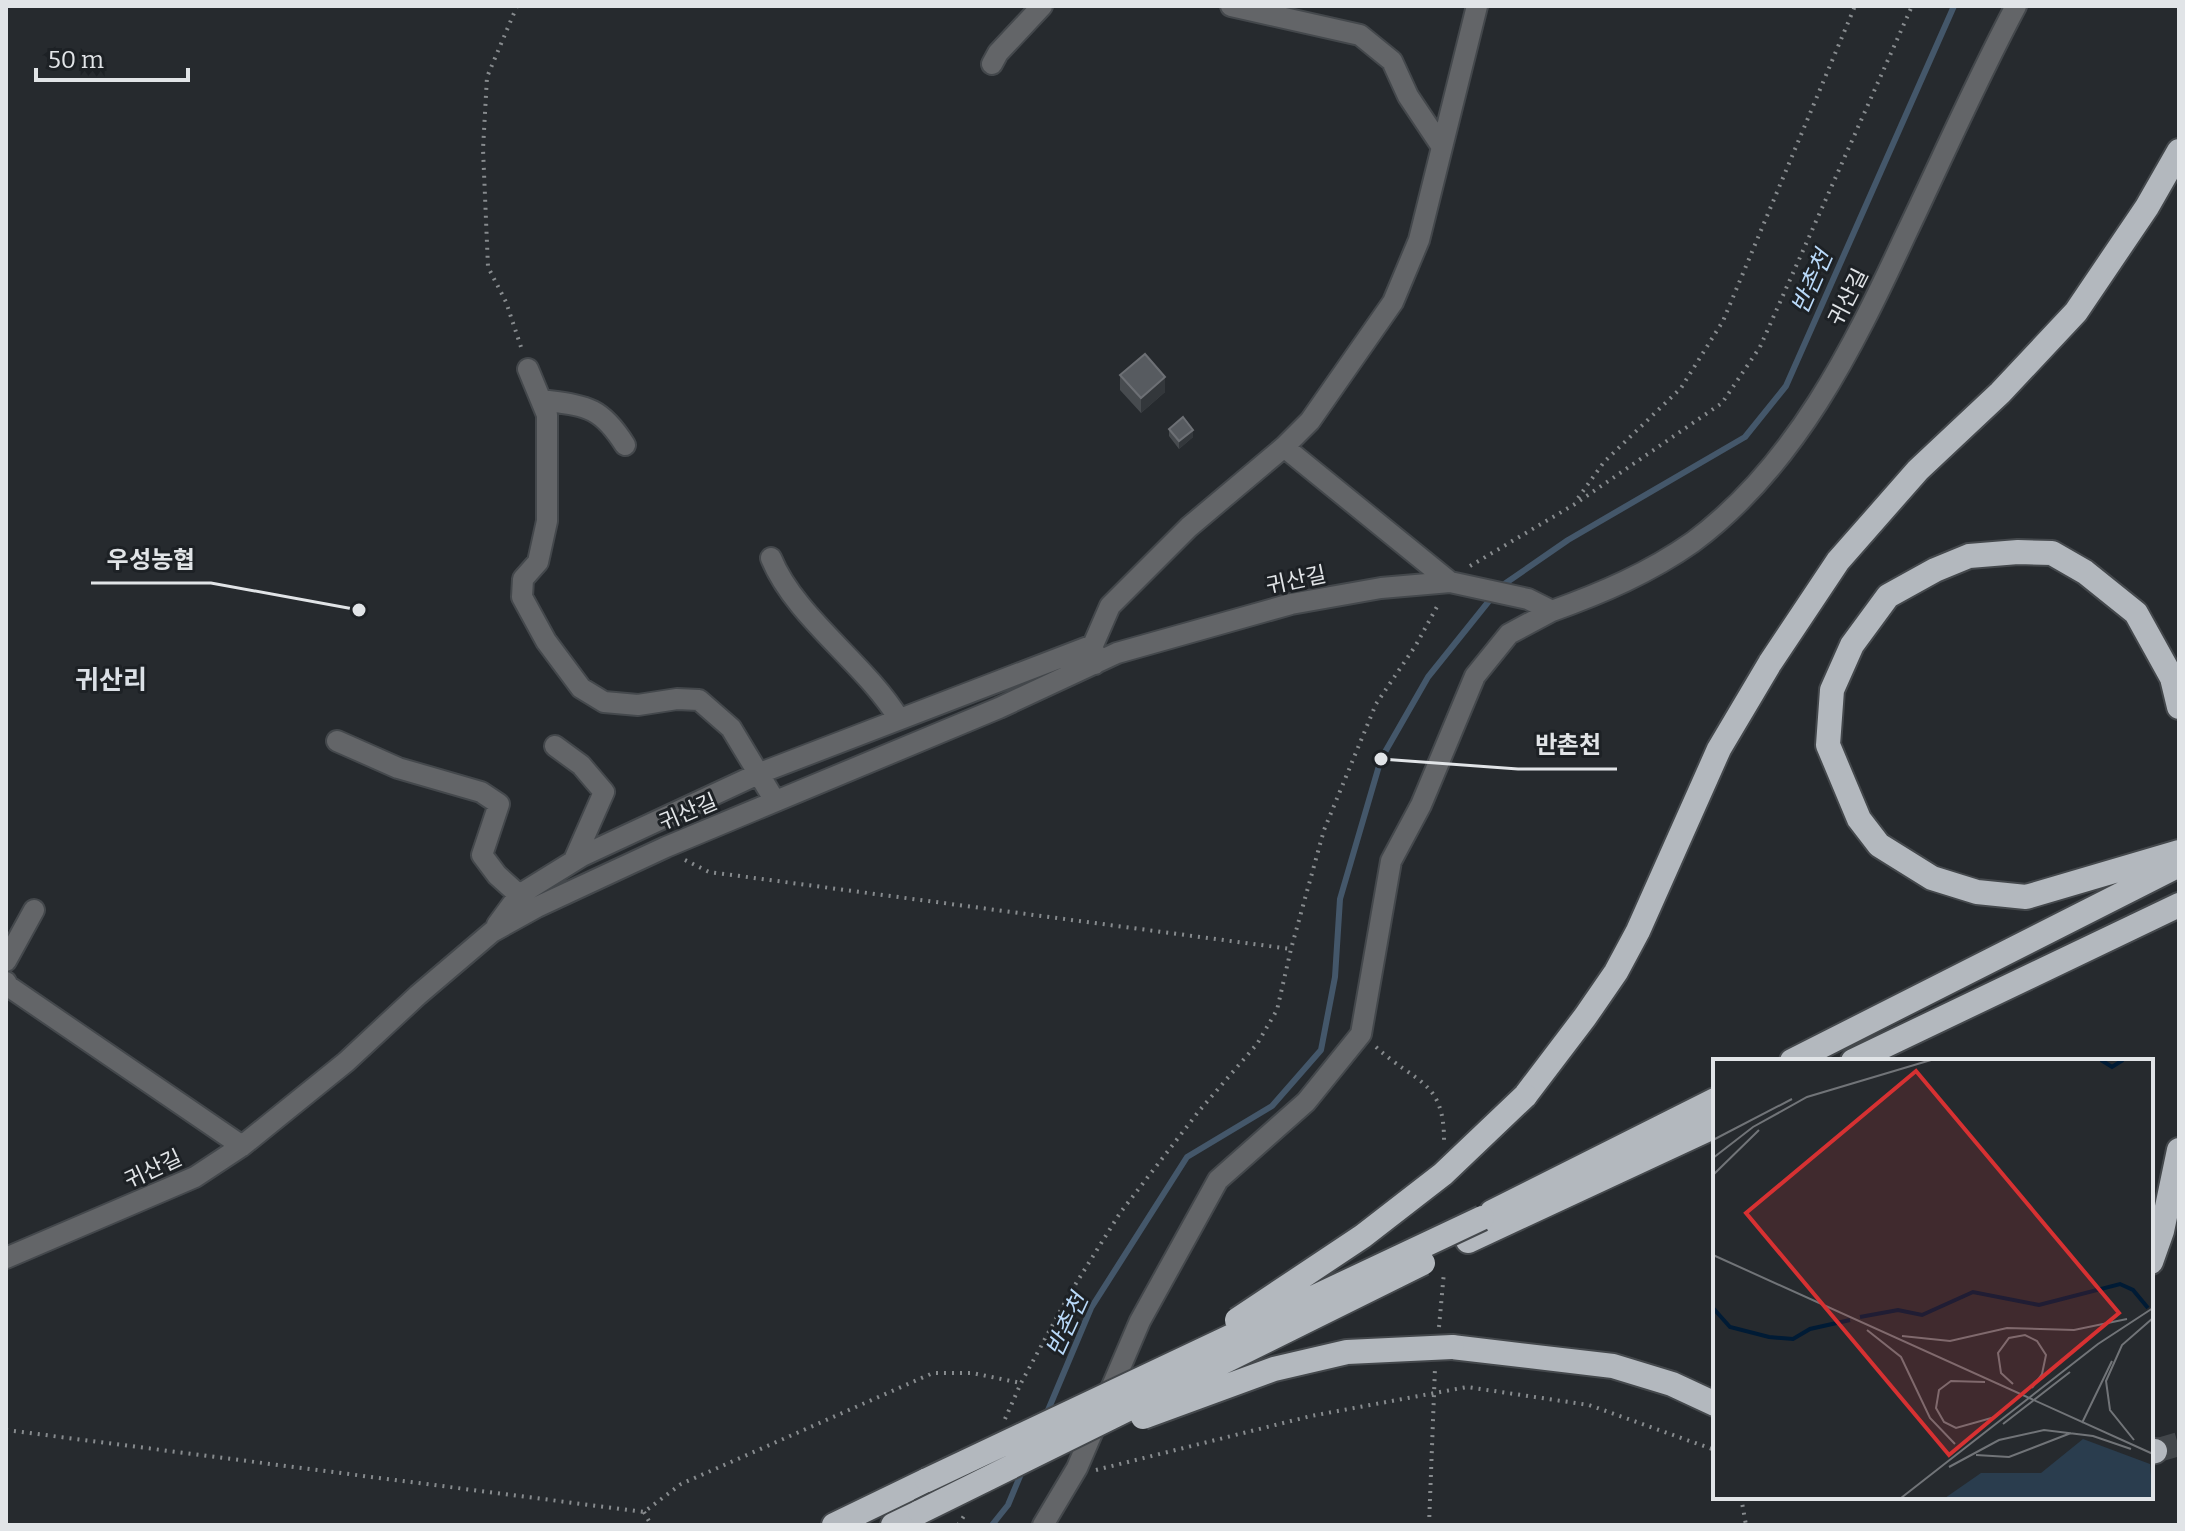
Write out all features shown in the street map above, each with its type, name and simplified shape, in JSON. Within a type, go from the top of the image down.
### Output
[{"type":"highway","points":[[1166,1367],[1363,1236],[1443,1174],[1525,1096],[1616,972],[1638,931],[1719,749],[1770,663],[1838,561],[1918,470],[2000,393],[2076,312],[2147,207],[2179,151]]},
{"type":"highway","points":[[2179,707],[2172,678],[2136,613],[2085,572],[2052,553],[1969,556],[1935,570],[1888,596],[1852,645],[1832,690],[1828,745],[1859,819],[1879,845],[1932,878],[1977,892],[2026,897],[2179,852]]},
{"type":"highway","points":[[1796,1059],[2179,865]]},
{"type":"highway","points":[[1892,1059],[1919,1037],[2179,905]]},
{"type":"highway","points":[[1857,1059],[2057,966]]},
{"type":"highway","points":[[834,1525],[1482,1218],[1713,1101]]},
{"type":"highway","points":[[893,1525],[1468,1241],[1713,1127]]},
{"type":"highway","points":[[2153,1256],[2162,1231],[2179,1150]]},
{"type":"highway","points":[[995,1475],[1274,1369],[1347,1352],[1452,1347],[1613,1366],[1672,1384],[1713,1403]]},
{"type":"street","points":[[992,64],[998,53],[1042,6]]},
{"type":"street","points":[[1231,6],[1360,35],[1392,61],[1408,96],[1442,147]]},
{"type":"street","points":[[492,932],[519,895],[574,860],[760,773],[899,719],[1094,654],[1110,606],[1189,527],[1284,447],[1310,421],[1393,302],[1419,240],[1477,6]]},
{"type":"street","name":"귀산길","points":[[1043,1525],[1074,1475],[1140,1321],[1218,1180],[1306,1102],[1361,1034],[1391,861],[1421,805],[1475,676],[1509,634],[1552,611],[1611,590],[1693,541],[1735,506],[1776,461],[1845,357],[2016,6]]},
{"type":"street","points":[[528,369],[547,415],[547,521],[538,562],[523,579],[522,597],[546,641],[581,688],[604,702],[638,705],[677,699],[699,700],[731,728],[775,801]]},
{"type":"street","points":[[541,400],[594,409],[613,425],[625,445]]},
{"type":"street","points":[[1284,447],[1460,584],[1528,599],[1552,611]]},
{"type":"street","points":[[771,558],[777,574],[884,695],[899,719]]},
{"type":"street","name":"귀산길","points":[[6,1258],[195,1177],[242,1146],[346,1062],[492,932],[537,907],[666,847],[999,708],[1094,654],[1117,653],[1291,604],[1381,588],[1460,584]]},
{"type":"street","points":[[337,741],[398,768],[481,792],[499,804],[482,855],[497,875],[519,895]]},
{"type":"street","points":[[555,746],[581,765],[604,792],[574,860]]},
{"type":"street","points":[[6,961],[34,910]]},
{"type":"street","points":[[6,982],[242,1146]]},
{"type":"path","points":[[517,6],[487,77],[484,106],[485,222],[488,267],[506,302],[528,369]]},
{"type":"path","points":[[1575,504],[1604,462],[1681,388],[1723,321],[1855,6]]},
{"type":"path","points":[[666,847],[693,866],[709,872],[1291,949]]},
{"type":"path","points":[[6,1430],[644,1512],[681,1484],[933,1373],[972,1373],[1021,1383]]},
{"type":"path","points":[[1074,1475],[1311,1416],[1467,1387],[1589,1405],[1713,1449]]},
{"type":"path","points":[[1741,1499],[1746,1525]]},
{"type":"path","points":[[644,1512],[651,1525]]},
{"type":"building","points":[[1145,354],[1165,377],[1141,398],[1120,375]]},
{"type":"building","points":[[1183,417],[1193,430],[1179,441],[1169,429]]},
{"type":"waterway","name":"반촌천","points":[[1500,587],[1568,540],[1745,437],[1786,386],[1954,6]]},
{"type":"waterway","name":"반촌천","points":[[1046,1415],[1091,1308],[1187,1157],[1272,1106],[1321,1050],[1335,977],[1340,899],[1381,759],[1428,677],[1493,596]]},
{"type":"waterway","name":"반촌천","points":[[992,1525],[1008,1505],[1023,1469]]},
{"type":"tunnel","points":[[2155,1451],[2179,1444]]},
{"type":"place","name":"우성농협","points":[[359,610]]},
{"type":"place","name":"반촌천","points":[[1381,759]]},
{"type":"district","name":"귀산리","points":[[111,680]]}]
